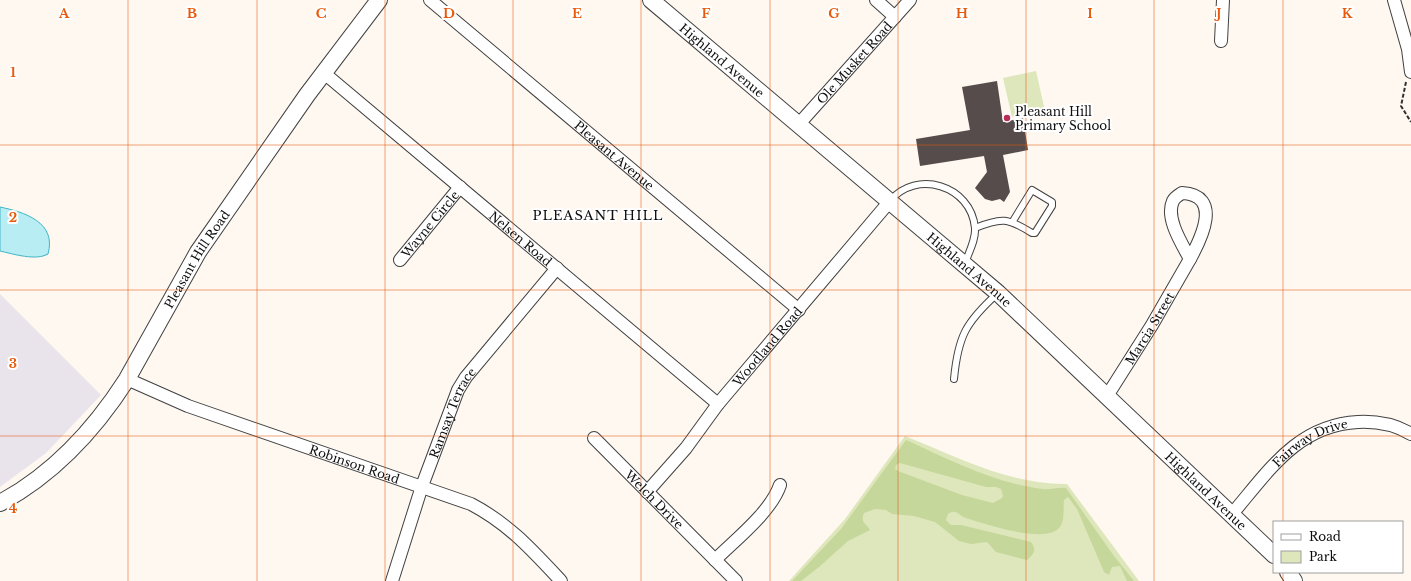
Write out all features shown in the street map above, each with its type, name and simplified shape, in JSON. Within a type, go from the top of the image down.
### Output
[{"type":"street","name":"Pleasant Hill Road","points":[[0,503],[38,478],[74,446],[97,420],[127,379],[198,252],[324,73],[379,0]]},
{"type":"street","name":"Pleasant Avenue","points":[[430,0],[799,310]]},
{"type":"street","name":"Highland Avenue","points":[[651,0],[998,293],[1273,553]]},
{"type":"street","points":[[876,0],[895,17]]},
{"type":"street","name":"Ole Musket Road","points":[[798,125],[910,0]]},
{"type":"street","points":[[1221,40],[1222,0]]},
{"type":"street","points":[[1394,0],[1408,49],[1408,76]]},
{"type":"street","name":"Nelsen Road","points":[[324,73],[718,404]]},
{"type":"street","name":"Wayne Circle","points":[[400,260],[460,187]]},
{"type":"street","name":"Marcia Street","points":[[1107,396],[1152,325],[1190,259],[1204,231],[1206,214],[1200,199],[1193,193],[1182,193],[1174,199],[1171,209],[1172,218],[1190,259]]},
{"type":"street","name":"Woodland Road","points":[[647,492],[700,432],[718,404],[890,201]]},
{"type":"street","name":"Ramsay Terrace","points":[[392,581],[422,486],[450,407],[462,382],[557,268]]},
{"type":"street","name":"Robinson Road","points":[[127,379],[196,408],[471,504],[500,521],[519,537],[562,581]]},
{"type":"street","name":"Fairway Drive","points":[[1232,514],[1282,456],[1301,440],[1324,428],[1348,422],[1372,421],[1394,426],[1411,434]]},
{"type":"street","name":"Welch Drive","points":[[594,438],[736,581]]},
{"type":"street","points":[[715,560],[758,517],[776,494],[780,485]]},
{"type":"lane","points":[[890,201],[900,191],[913,186],[928,185],[945,188],[956,192],[966,203],[971,213],[975,228],[971,247],[964,264]]},
{"type":"lane","points":[[975,228],[995,222],[1013,221],[1035,233],[1052,206],[1052,202],[1032,190],[1013,221]]},
{"type":"lane","points":[[954,379],[956,357],[966,327],[975,314],[998,293]]},
{"type":"path","points":[[1408,76],[1400,106],[1411,122]]},
{"type":"shaded area","points":[[0,294],[101,395],[46,453],[0,487]]},
{"type":"green space","points":[[1036,71],[1045,111],[1012,117],[1003,78]]},
{"type":"green space","points":[[905,436],[964,461],[1004,475],[1046,483],[1067,484],[1139,581],[789,581],[845,519]]},
{"type":"green space","points":[[906,440],[972,470],[1007,482],[1042,489],[1066,488],[1114,556],[1134,581],[1127,581],[1120,566],[1112,567],[1109,575],[1104,572],[1077,509],[1068,497],[1064,500],[1062,524],[1060,527],[1053,532],[1042,534],[1015,532],[963,517],[956,512],[951,512],[948,514],[946,520],[951,525],[961,525],[1031,542],[1034,547],[1034,552],[1027,560],[996,552],[987,542],[971,544],[959,541],[935,522],[914,516],[892,514],[886,510],[875,509],[864,513],[863,516],[864,523],[870,530],[848,541],[801,581],[792,581],[841,529]],"holes":[[[900,463],[986,487],[996,487],[1001,489],[1003,496],[1002,498],[993,503],[962,495],[895,469],[896,465]]]},
{"type":"water","points":[[0,207],[19,212],[36,220],[43,226],[48,234],[50,243],[48,254],[31,257],[0,251]]},
{"type":"building","points":[[997,81],[1003,122],[1023,118],[1028,150],[1003,155],[1010,192],[1004,202],[1000,199],[992,201],[985,199],[975,188],[987,172],[984,156],[920,166],[916,139],[970,130],[962,87]]},
{"type":"place","name":"Pleasant Hill Primary School","points":[[1007,118]]},
{"type":"district","name":"PLEASANT HILL","points":[[598,215]]}]
